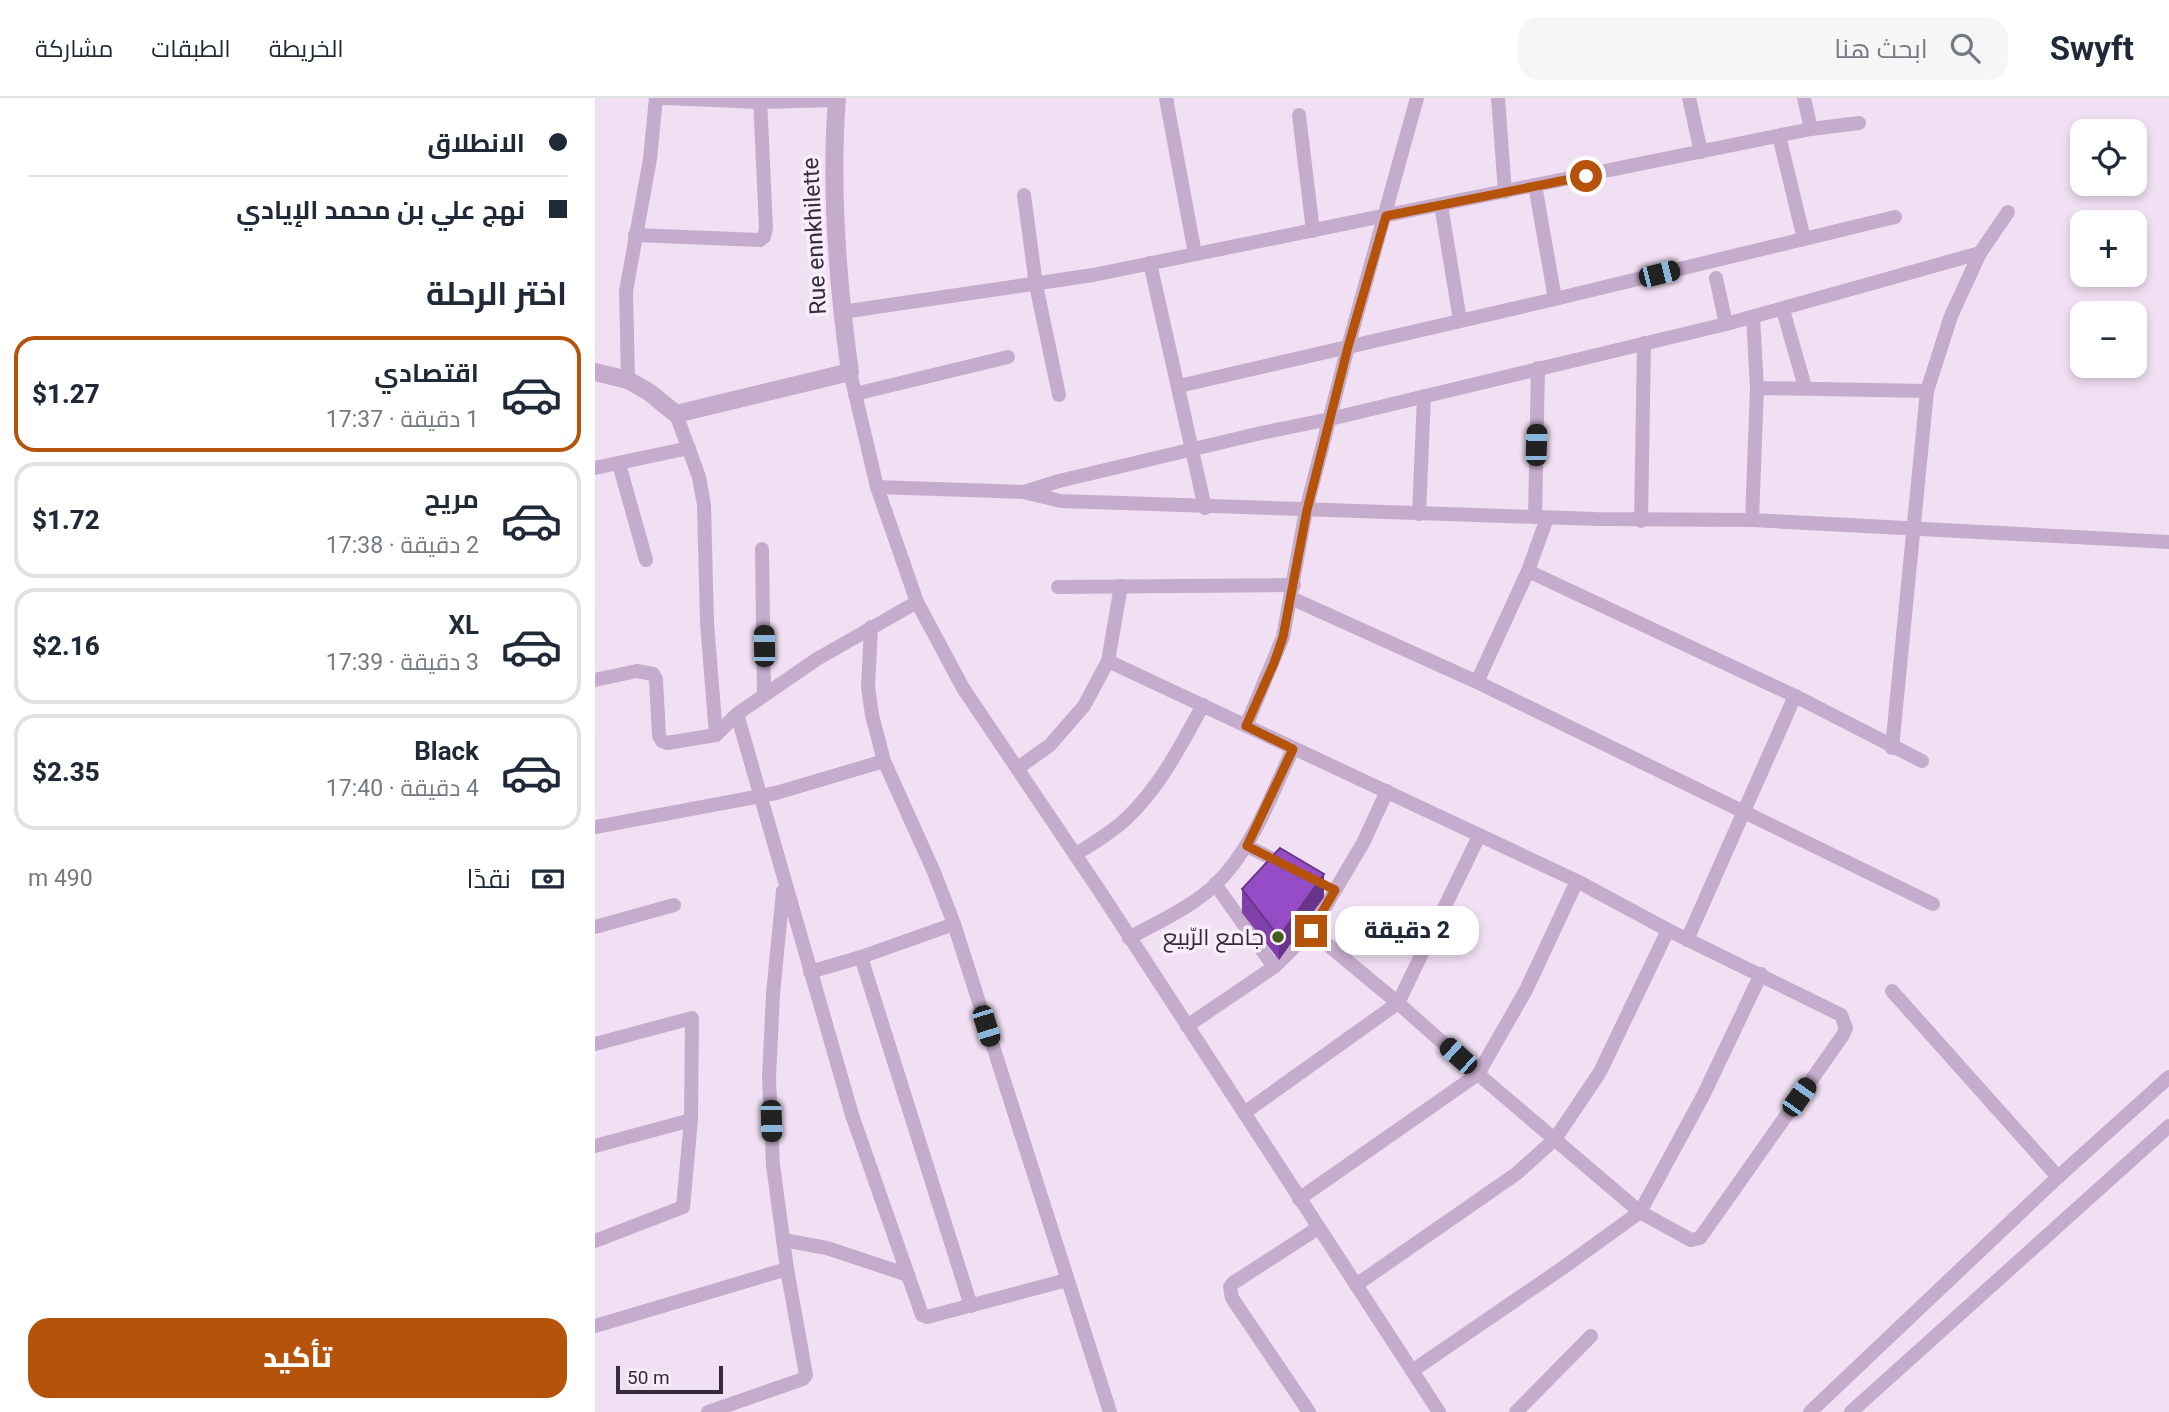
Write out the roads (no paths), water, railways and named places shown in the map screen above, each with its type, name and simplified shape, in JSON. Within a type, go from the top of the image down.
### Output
[{"type":"street","points":[[628,380],[626,291],[650,159],[656,98]]},
{"type":"street","points":[[664,98],[837,99]]},
{"type":"street","points":[[1166,98],[1195,254]]},
{"type":"street","points":[[1246,726],[1274,663],[1293,592],[1307,510],[1348,347],[1417,98]]},
{"type":"street","points":[[1498,98],[1505,192]]},
{"type":"street","points":[[1689,98],[1701,152]]},
{"type":"street","points":[[1804,98],[1811,129]]},
{"type":"street","name":"Rue ennkhilette","points":[[837,99],[833,194],[842,312],[850,372]]},
{"type":"street","points":[[635,235],[760,240],[764,237],[766,228],[760,100]]},
{"type":"street","points":[[1299,115],[1313,231]]},
{"type":"street","points":[[842,312],[1036,285],[1811,129],[1859,123]]},
{"type":"street","points":[[1779,136],[1804,239]]},
{"type":"street","points":[[1535,185],[1555,299]]},
{"type":"street","points":[[1024,195],[1036,285],[1059,395]]},
{"type":"street","points":[[1441,205],[1460,320]]},
{"type":"street","points":[[1892,747],[1927,391],[1951,316],[1980,253],[2008,212]]},
{"type":"street","points":[[1178,386],[1895,217]]},
{"type":"street","points":[[1023,492],[1059,481],[1727,324],[1980,253]]},
{"type":"street","points":[[1150,263],[1205,508]]},
{"type":"street","points":[[1716,278],[1727,324]]},
{"type":"street","points":[[1783,310],[1805,387]]},
{"type":"street","points":[[1752,520],[1757,388],[1753,317]]},
{"type":"street","points":[[1641,520],[1644,343]]},
{"type":"street","points":[[855,394],[1008,357]]},
{"type":"street","points":[[1476,682],[1528,571],[1541,517],[1538,368]]},
{"type":"street","points":[[595,372],[628,380],[649,392],[676,414],[699,477],[704,505],[707,622],[716,735]]},
{"type":"street","points":[[676,414],[850,372],[877,487],[917,602],[963,688],[1439,1412]]},
{"type":"street","points":[[1757,388],[1927,391]]},
{"type":"street","points":[[1419,514],[1424,396]]},
{"type":"street","points":[[595,468],[689,448]]},
{"type":"street","points":[[619,464],[646,560]]},
{"type":"street","points":[[877,487],[1023,492],[1061,501],[1205,508],[1641,520],[1752,520],[2169,542]]},
{"type":"street","points":[[762,549],[764,694]]},
{"type":"street","points":[[1528,571],[1795,696],[1922,761]]},
{"type":"street","points":[[1018,768],[1050,745],[1084,706],[1108,662],[1121,586]]},
{"type":"street","points":[[1058,587],[1121,586],[1293,592],[1583,736],[1745,811],[1933,904]]},
{"type":"street","points":[[595,680],[637,671],[653,674],[656,679],[659,736],[662,741],[667,743],[716,735],[737,714],[764,694],[817,659],[917,602]]},
{"type":"street","points":[[871,628],[868,687],[884,761],[934,872],[954,924],[1110,1412]]},
{"type":"street","points":[[1108,662],[1577,881],[1687,940],[1842,1015],[1846,1028],[1700,1238],[1691,1240],[1640,1212],[1311,931]]},
{"type":"street","points":[[1687,940],[1795,696]]},
{"type":"street","points":[[1075,855],[1117,827],[1142,801],[1166,771],[1203,705]]},
{"type":"street","points":[[737,714],[852,1115],[922,1315],[925,1317],[971,1306],[1067,1280]]},
{"type":"street","points":[[1129,938],[1174,913],[1215,884],[1247,846],[1293,749]]},
{"type":"street","points":[[595,827],[789,790],[884,761]]},
{"type":"street","points":[[1187,1026],[1275,967],[1311,931],[1330,887],[1363,842],[1387,791]]},
{"type":"street","points":[[1244,1113],[1398,1003],[1479,836]]},
{"type":"street","points":[[1247,846],[1302,873]]},
{"type":"street","points":[[708,1412],[803,1379],[806,1375],[787,1269],[773,1165],[769,1078],[773,994],[784,881]]},
{"type":"street","points":[[1299,1199],[1478,1074],[1526,990],[1577,881]]},
{"type":"street","points":[[1215,884],[1275,967]]},
{"type":"street","points":[[595,927],[674,905]]},
{"type":"street","points":[[810,972],[954,924]]},
{"type":"street","points":[[1356,1285],[1516,1174],[1555,1139],[1600,1072],[1668,930]]},
{"type":"street","points":[[861,957],[971,1306]]},
{"type":"street","points":[[1412,1371],[1640,1212],[1704,1094],[1761,974]]},
{"type":"street","points":[[1892,991],[2058,1177]]},
{"type":"street","points":[[595,1044],[692,1018],[691,1120],[683,1207],[595,1241]]},
{"type":"street","points":[[1810,1412],[2058,1177],[2169,1077]]},
{"type":"street","points":[[595,1146],[691,1120]]},
{"type":"street","points":[[1851,1412],[2169,1126]]},
{"type":"street","points":[[1309,1412],[1232,1297],[1230,1287],[1318,1228]]},
{"type":"street","points":[[783,1240],[827,1248],[908,1275]]},
{"type":"street","points":[[595,1326],[787,1269]]},
{"type":"street","points":[[1517,1412],[1591,1336]]},
{"type":"place","name":"جامع الرّبيع","points":[[1278,937]]}]
